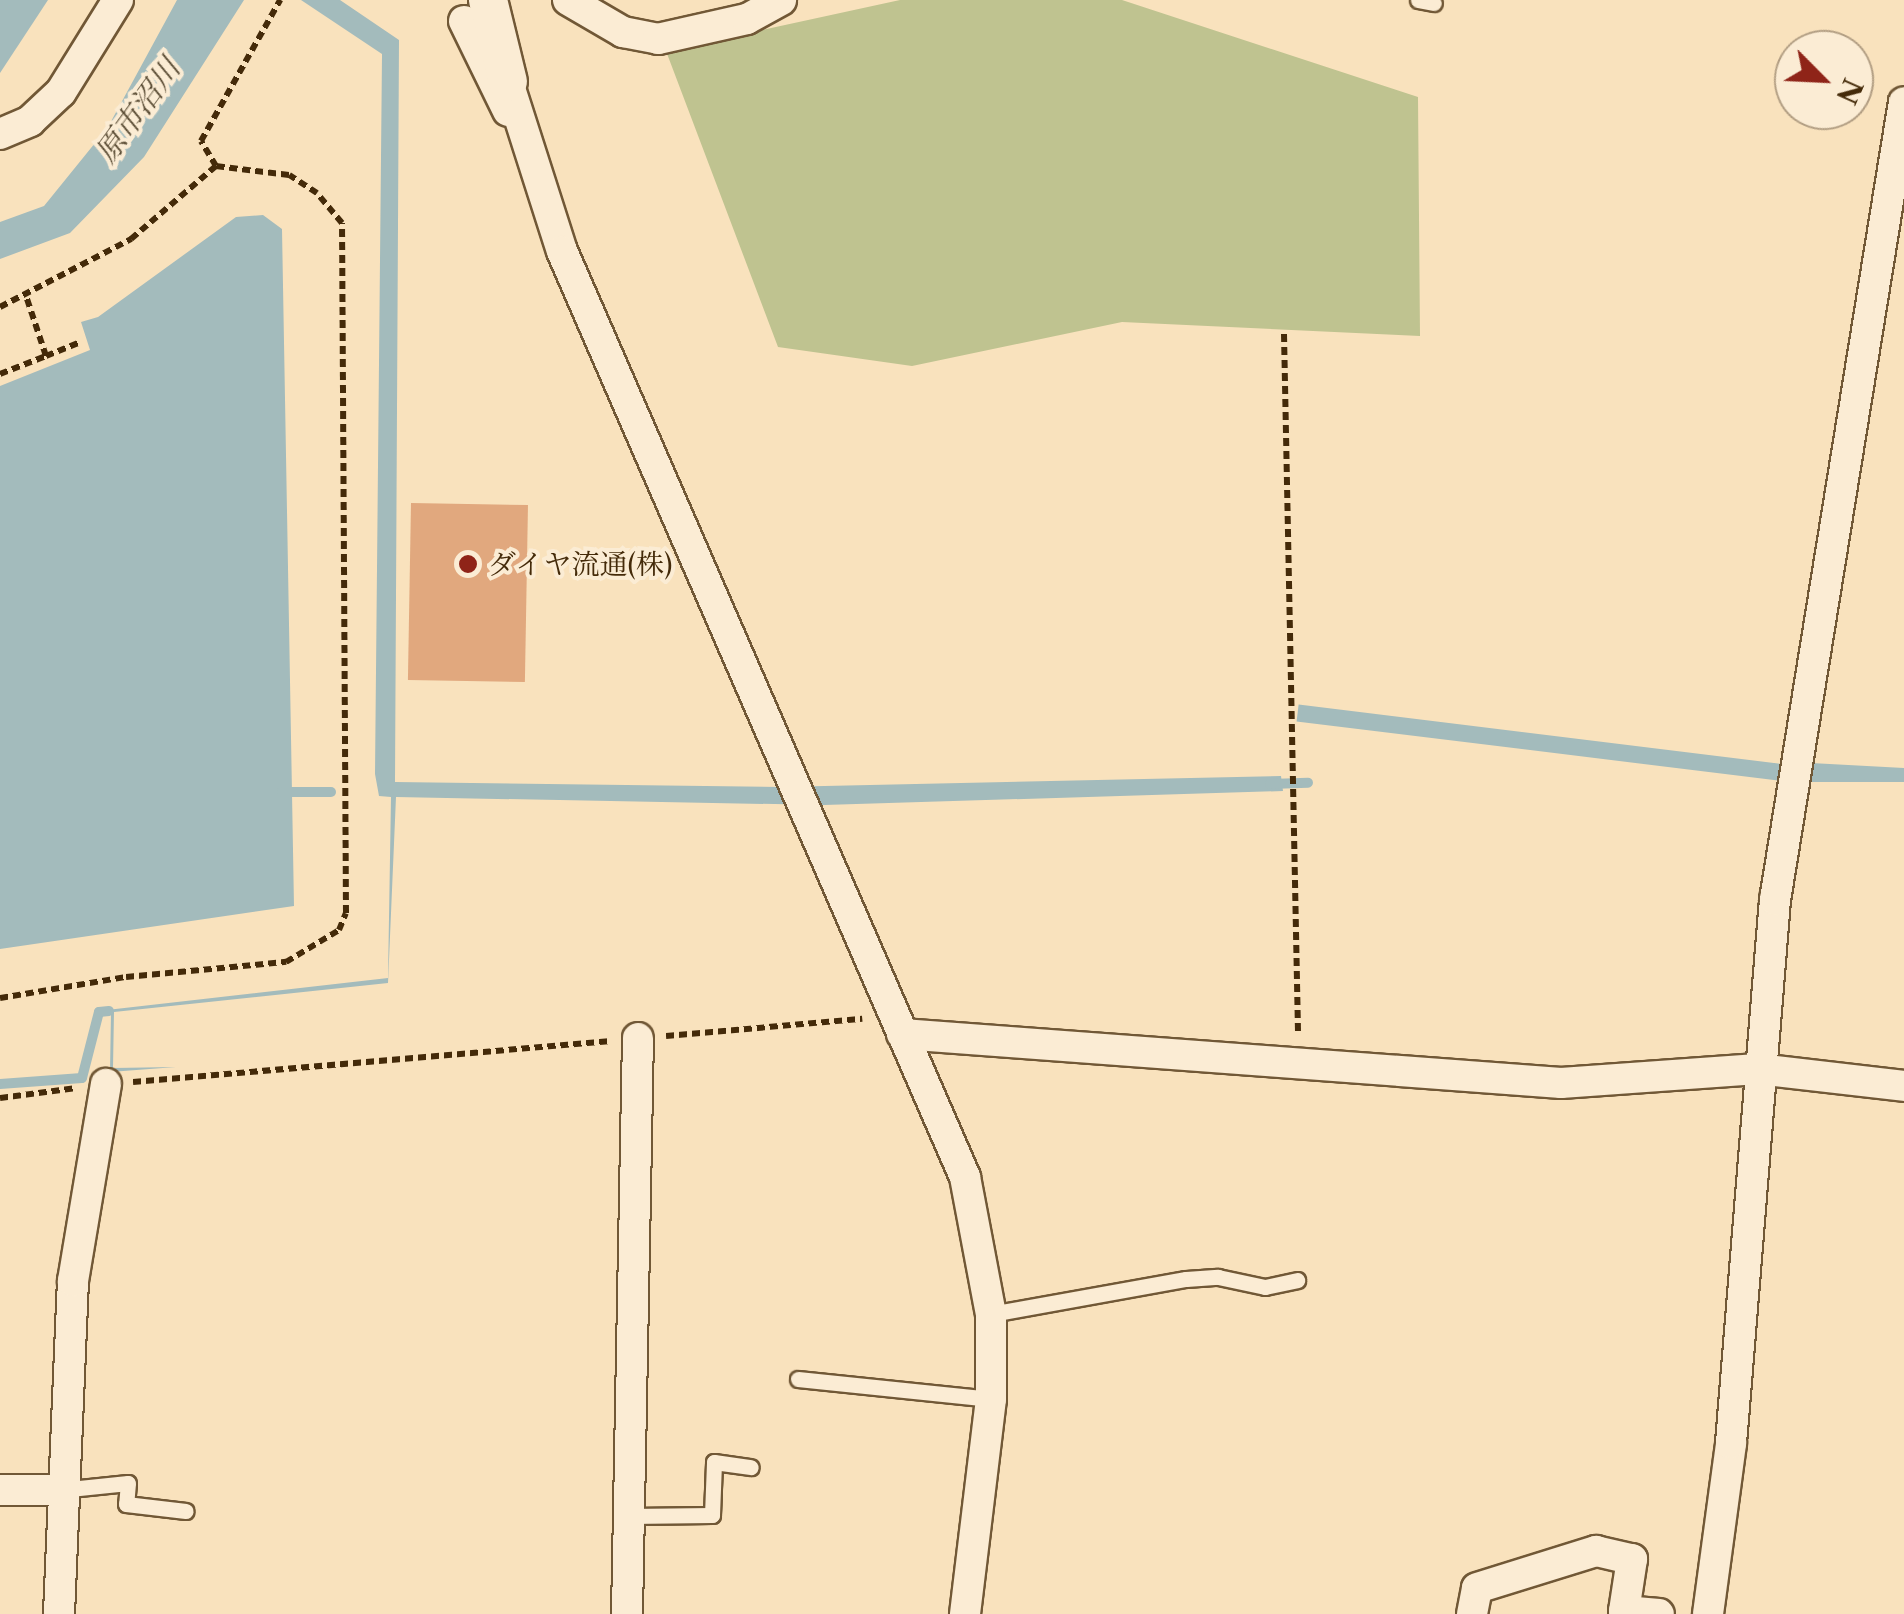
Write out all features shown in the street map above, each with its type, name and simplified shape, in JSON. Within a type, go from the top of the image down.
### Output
[{"type":"street","points":[[0,134],[30,121],[61,92],[118,0]]},
{"type":"street","points":[[568,0],[623,32],[658,39],[746,20],[781,0]]},
{"type":"street","points":[[476,10],[508,82],[562,251],[965,1177],[991,1314],[990,1399],[965,1614]]},
{"type":"street","points":[[476,10],[492,90],[525,134]]},
{"type":"street","points":[[1708,1614],[1731,1443],[1758,1069],[1792,798],[1904,102]]},
{"type":"street","points":[[898,1025],[1300,1064],[1561,1083],[1758,1069],[1904,1086]]},
{"type":"street","points":[[627,1614],[638,1038]]},
{"type":"street","points":[[58,1614],[60,1490],[73,1282],[106,1084]]},
{"type":"street","points":[[0,1490],[60,1490]]},
{"type":"street","points":[[1472,1614],[1477,1588],[1596,1550],[1632,1560],[1624,1611],[1660,1614]]},
{"type":"lane","points":[[991,1314],[1186,1279],[1218,1276],[1264,1286],[1297,1280]]},
{"type":"lane","points":[[798,1379],[990,1399]]},
{"type":"lane","points":[[629,1516],[712,1515],[714,1462],[751,1466]]},
{"type":"lane","points":[[60,1490],[128,1484],[126,1504],[186,1511]]},
{"type":"path","points":[[216,166],[201,140],[280,0]]},
{"type":"path","points":[[0,307],[131,239],[216,166],[289,175],[316,193],[342,223],[346,912],[339,930],[286,962],[126,976],[0,998]]},
{"type":"path","points":[[26,296],[46,356]]},
{"type":"path","points":[[1284,334],[1288,760],[1300,1064]]},
{"type":"path","points":[[0,374],[78,344]]},
{"type":"path","points":[[0,1098],[106,1084],[638,1038],[898,1025]]},
{"type":"green space","points":[[900,0],[1122,0],[1418,97],[1420,336],[1122,322],[912,366],[778,347],[666,51]]},
{"type":"water","points":[[0,0],[48,0],[0,73]]},
{"type":"water","name":"原市沼川","points":[[177,0],[244,0],[144,157],[70,233],[0,259],[0,222],[44,206],[108,127]]},
{"type":"water","points":[[301,0],[340,0],[399,40],[395,782],[779,787],[1281,776],[1283,791],[824,805],[396,797],[388,983],[114,1012],[113,1068],[176,1067],[110,1072],[111,1013],[98,1011],[388,978],[391,797],[379,796],[375,774],[382,54]]},
{"type":"water","points":[[263,215],[282,229],[294,906],[0,949],[0,386],[90,350],[81,322],[98,317],[236,217]]},
{"type":"water","points":[[1299,705],[1783,764],[1781,781],[1297,721]]},
{"type":"water","points":[[1811,763],[1904,768],[1904,782],[1807,782]]},
{"type":"building","points":[[411,503],[528,505],[525,682],[408,680]]},
{"type":"waterway","points":[[1270,784],[1308,783]]},
{"type":"waterway","points":[[282,792],[331,792]]},
{"type":"waterway","points":[[0,1084],[82,1078],[99,1012],[109,1011]]},
{"type":"place","name":"ダイヤ流通(株)","points":[[468,564]]}]
